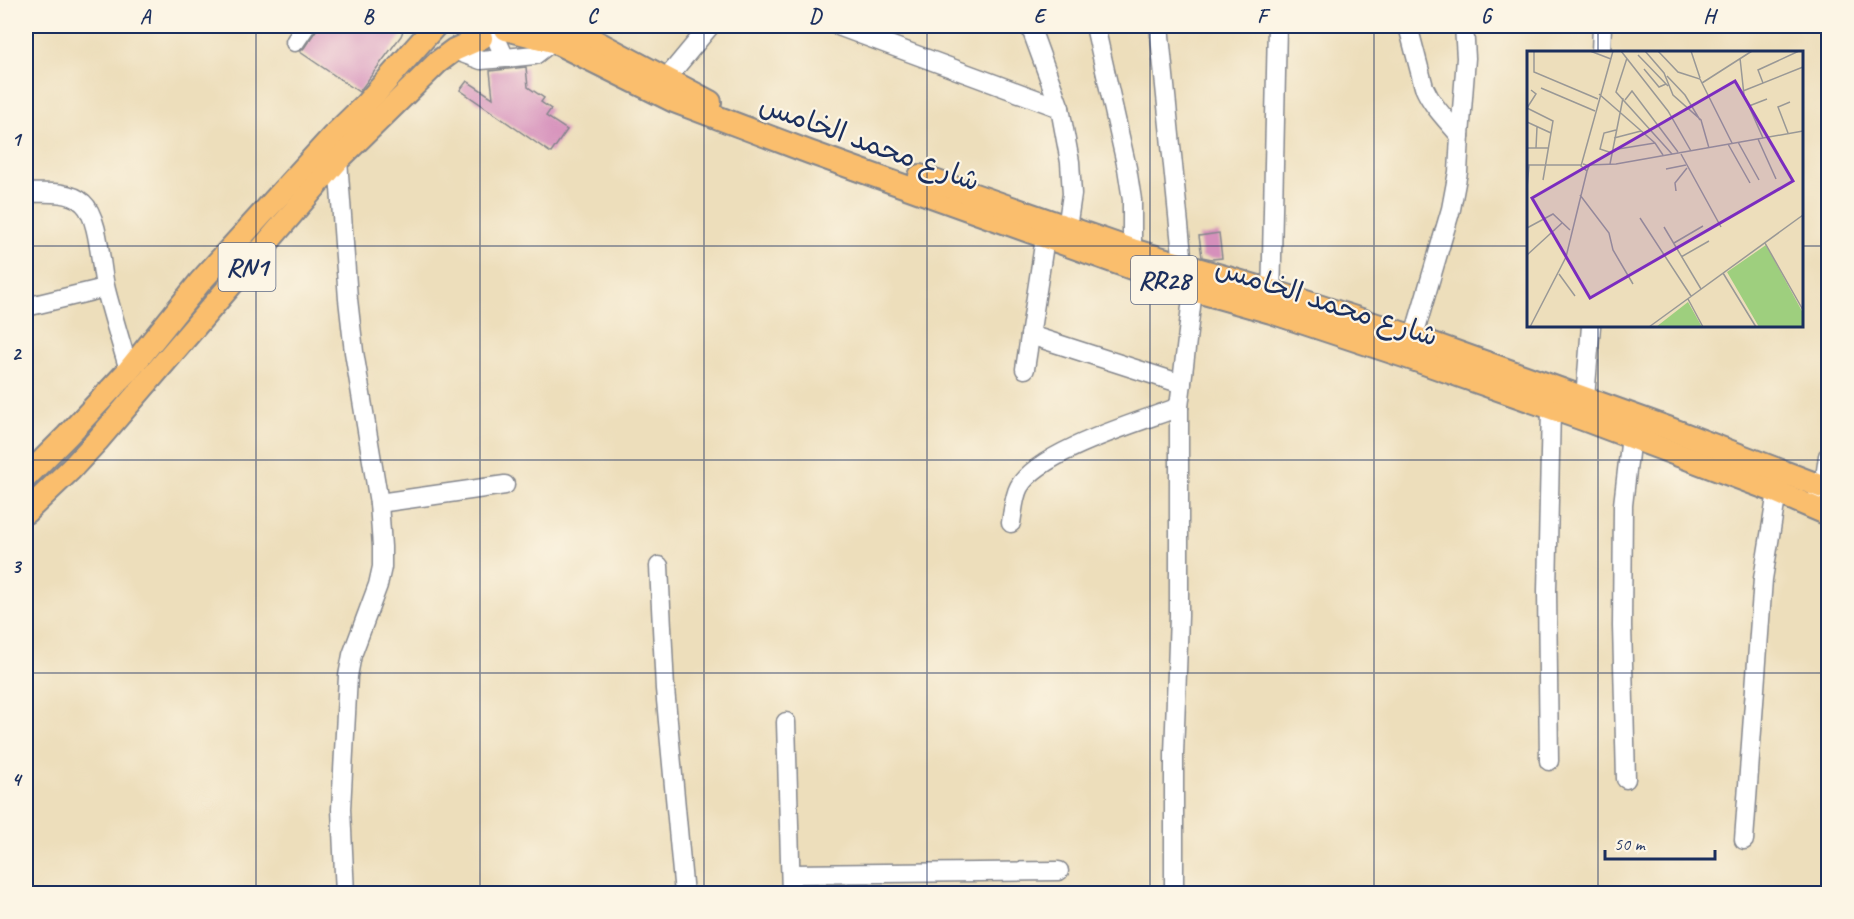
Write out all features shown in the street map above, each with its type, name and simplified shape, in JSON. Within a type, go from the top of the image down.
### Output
[{"type":"main road","points":[[400,65],[413,43],[417,26]]},
{"type":"main road","name":"RN1","points":[[26,477],[129,370],[200,282],[333,136],[365,105],[435,26]]},
{"type":"main road","name":"شارع محمد الخامس","points":[[458,26],[470,35],[498,32],[560,33],[666,79],[711,102],[1067,228],[1183,265],[1272,302],[1410,347],[1584,409],[1668,428],[1825,488]]},
{"type":"main road","name":"RN1","points":[[26,512],[97,441],[338,160],[423,75],[454,50],[498,32]]},
{"type":"main road","name":"شارع محمد الخامس","points":[[560,33],[674,101],[1193,290],[1272,302]]},
{"type":"main road","name":"شارع محمد الخامس","points":[[1410,347],[1551,408],[1584,409],[1631,436],[1821,511]]},
{"type":"street","points":[[295,42],[306,26]]},
{"type":"street","points":[[666,79],[711,26]]},
{"type":"street","points":[[838,26],[1060,108]]},
{"type":"street","points":[[1030,26],[1060,108],[1070,162],[1072,194],[1067,228]]},
{"type":"street","points":[[1095,26],[1127,168],[1132,200],[1132,250]]},
{"type":"street","points":[[1159,26],[1183,265]]},
{"type":"street","points":[[1272,302],[1277,26]]},
{"type":"street","points":[[1408,26],[1428,96],[1461,136]]},
{"type":"street","points":[[1410,347],[1451,209],[1458,172],[1466,58],[1464,26]]},
{"type":"street","points":[[1601,51],[1602,26]]},
{"type":"street","points":[[498,32],[505,58]]},
{"type":"street","points":[[454,50],[481,60],[535,55],[560,33]]},
{"type":"street","points":[[338,160],[348,299],[354,352],[379,503],[382,567],[378,585],[352,655],[348,676],[341,809],[345,894]]},
{"type":"street","points":[[26,193],[70,196],[77,198],[90,210],[105,288],[129,370]]},
{"type":"street","points":[[1025,369],[1045,238]]},
{"type":"street","points":[[26,307],[105,288]]},
{"type":"street","points":[[1174,894],[1174,754],[1179,616],[1179,407],[1193,290]]},
{"type":"street","points":[[1584,409],[1590,327]]},
{"type":"street","points":[[1030,335],[1182,384]]},
{"type":"street","points":[[1011,522],[1018,488],[1039,465],[1071,448],[1179,407]]},
{"type":"street","points":[[1549,761],[1547,591],[1551,408]]},
{"type":"street","points":[[1626,779],[1622,626],[1623,505],[1631,436]]},
{"type":"street","points":[[1821,511],[1828,456]]},
{"type":"street","points":[[379,503],[505,486]]},
{"type":"street","points":[[1744,840],[1763,579],[1777,492]]},
{"type":"street","points":[[659,566],[667,710],[684,894]]},
{"type":"street","points":[[786,722],[791,894]]},
{"type":"street","points":[[791,874],[1059,871]]},
{"type":"building","points":[[319,26],[405,26],[401,36],[359,92],[300,52]]},
{"type":"building","points":[[526,67],[528,87],[544,98],[541,102],[551,109],[546,116],[567,130],[551,153],[460,90],[467,81],[493,98],[490,71]]},
{"type":"building","points":[[1219,233],[1222,258],[1202,257],[1199,236]]}]
